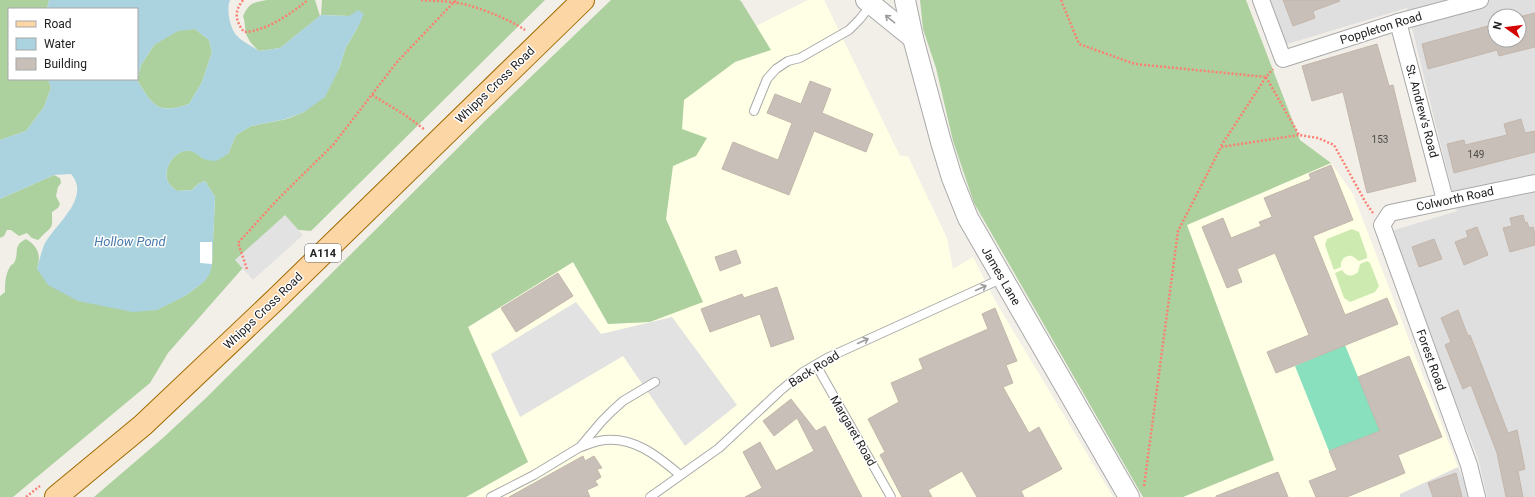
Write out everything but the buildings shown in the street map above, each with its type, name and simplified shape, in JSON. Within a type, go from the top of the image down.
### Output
[{"type":"main road","name":"Whipps Cross Road","points":[[56,497],[143,425],[287,288],[583,0]]},
{"type":"street","name":"James Lane","points":[[905,0],[913,38],[941,142],[952,178],[968,218],[1002,278],[1136,493]]},
{"type":"street","name":"Poppleton Road","points":[[1261,0],[1283,59],[1464,2],[1480,0]]},
{"type":"street","points":[[869,2],[913,38]]},
{"type":"street","name":"St. Andrew's Road","points":[[1398,22],[1445,200]]},
{"type":"street","name":"Colworth Road","points":[[1382,225],[1390,213],[1445,200],[1535,183]]},
{"type":"street","name":"Forest Road","points":[[1382,225],[1469,465],[1477,497]]},
{"type":"lane","points":[[754,111],[767,79],[776,69],[788,61],[800,58],[849,30],[859,20],[869,2]]},
{"type":"lane","name":"Back Road","points":[[650,497],[719,448],[780,391],[803,372],[826,358],[1002,278]]},
{"type":"lane","name":"Margaret Road","points":[[816,365],[891,497]]},
{"type":"lane","points":[[580,447],[602,420],[612,411],[623,402],[655,382]]},
{"type":"lane","points":[[491,497],[534,475],[580,447],[607,440],[618,440],[632,443],[662,460],[680,475]]},
{"type":"path","points":[[243,0],[239,5],[236,16],[244,32],[261,30],[308,0]]},
{"type":"path","points":[[421,0],[454,2],[505,19],[526,30]]},
{"type":"path","points":[[247,269],[238,243],[278,199],[332,145],[397,62],[454,2],[458,0]]},
{"type":"path","points":[[1061,0],[1079,44],[1135,64],[1266,77]]},
{"type":"path","points":[[1266,77],[1300,135]]},
{"type":"path","points":[[1136,493],[1178,231],[1221,146],[1266,77]]},
{"type":"path","points":[[372,95],[405,115],[424,130]]},
{"type":"path","points":[[1221,146],[1300,135],[1318,138],[1334,145],[1366,203],[1382,225]]},
{"type":"shaded area","points":[[808,0],[824,0],[900,156],[908,156],[947,238],[953,269],[973,257],[997,304],[1113,497],[466,497],[528,462],[467,328],[573,262],[608,324],[649,322],[546,131]]},
{"type":"shaded area","points":[[1269,0],[1535,0],[1535,497],[1487,497],[1478,458],[1388,232],[1457,211],[1407,8],[1284,45]]},
{"type":"shaded area","points":[[1331,163],[1353,194],[1458,467],[1400,494],[1400,497],[1183,497],[1274,460],[1187,225]]},
{"type":"shaded area","points":[[285,215],[303,235],[253,280],[235,260]]},
{"type":"shaded area","points":[[576,302],[601,334],[672,317],[737,405],[685,446],[623,356],[520,417],[491,354]]},
{"type":"shaded area","points":[[1458,467],[1467,488],[1469,497],[1400,497],[1399,494]]},
{"type":"green space","points":[[0,0],[49,0],[47,8],[8,8],[8,80],[48,80],[51,88],[44,107],[26,131],[0,140]]},
{"type":"green space","points":[[267,0],[315,0],[320,16],[280,48],[259,51],[251,43],[247,36],[243,16],[252,4]]},
{"type":"green space","points":[[322,0],[545,0],[311,231],[278,228],[168,353],[150,383],[13,497],[0,497],[0,296],[5,292],[7,273],[16,259],[19,244],[26,239],[34,245],[39,256],[37,269],[185,296],[198,286],[206,279],[211,270],[215,197],[205,181],[198,184],[192,190],[177,191],[172,187],[167,179],[167,169],[169,164],[172,159],[185,151],[194,152],[204,159],[228,154],[236,135],[251,126],[287,119],[304,112],[339,69],[346,47],[358,27],[349,16],[321,15]]},
{"type":"green space","points":[[611,0],[739,0],[771,50],[735,62],[684,100],[682,129],[707,138],[696,156],[673,166],[666,219],[703,302],[650,322],[608,324],[573,262],[468,327],[528,462],[466,497],[94,497],[164,437],[206,398],[487,119]]},
{"type":"green space","points":[[920,0],[1246,0],[1300,140],[1331,163],[1187,225],[1274,460],[1183,497],[1143,497],[974,203],[953,141],[936,68],[923,29]]},
{"type":"green space","points":[[195,29],[209,40],[212,52],[202,82],[189,104],[170,109],[163,108],[152,102],[137,80],[141,65],[154,45],[178,30]]},
{"type":"green space","points":[[54,175],[60,178],[61,183],[58,187],[56,196],[60,204],[58,208],[52,212],[52,224],[50,228],[38,240],[32,238],[27,233],[19,236],[11,230],[7,230],[4,236],[0,238],[0,199]]},
{"type":"green space","points":[[1352,229],[1359,232],[1367,258],[1359,261],[1352,256],[1347,256],[1342,260],[1341,267],[1334,270],[1325,245],[1327,239]]},
{"type":"green space","points":[[1367,261],[1370,263],[1379,286],[1375,292],[1350,302],[1344,298],[1335,273],[1342,270],[1350,276],[1354,275],[1358,272],[1360,264]]},
{"type":"green space","points":[[1345,345],[1380,431],[1329,451],[1295,366]]},
{"type":"water","name":"Hollow Pond","points":[[49,0],[230,0],[228,9],[231,24],[235,33],[242,40],[259,51],[280,48],[321,15],[349,16],[358,10],[364,14],[346,47],[339,69],[325,97],[304,112],[286,119],[251,126],[236,135],[228,154],[216,161],[204,159],[190,151],[180,153],[172,159],[167,169],[167,179],[168,183],[174,189],[177,191],[192,190],[198,184],[205,181],[215,197],[212,264],[210,273],[205,281],[185,296],[157,310],[133,312],[78,301],[48,285],[37,269],[44,245],[74,202],[77,192],[76,183],[71,174],[54,175],[0,199],[0,140],[26,131],[44,107],[51,88],[48,80],[137,80],[152,102],[157,106],[170,109],[179,107],[189,104],[202,82],[212,52],[209,40],[195,29],[178,31],[154,45],[141,65],[138,76],[138,8],[47,8]]},
{"type":"pier","points":[[200,242],[212,242],[212,264],[200,263]]}]
